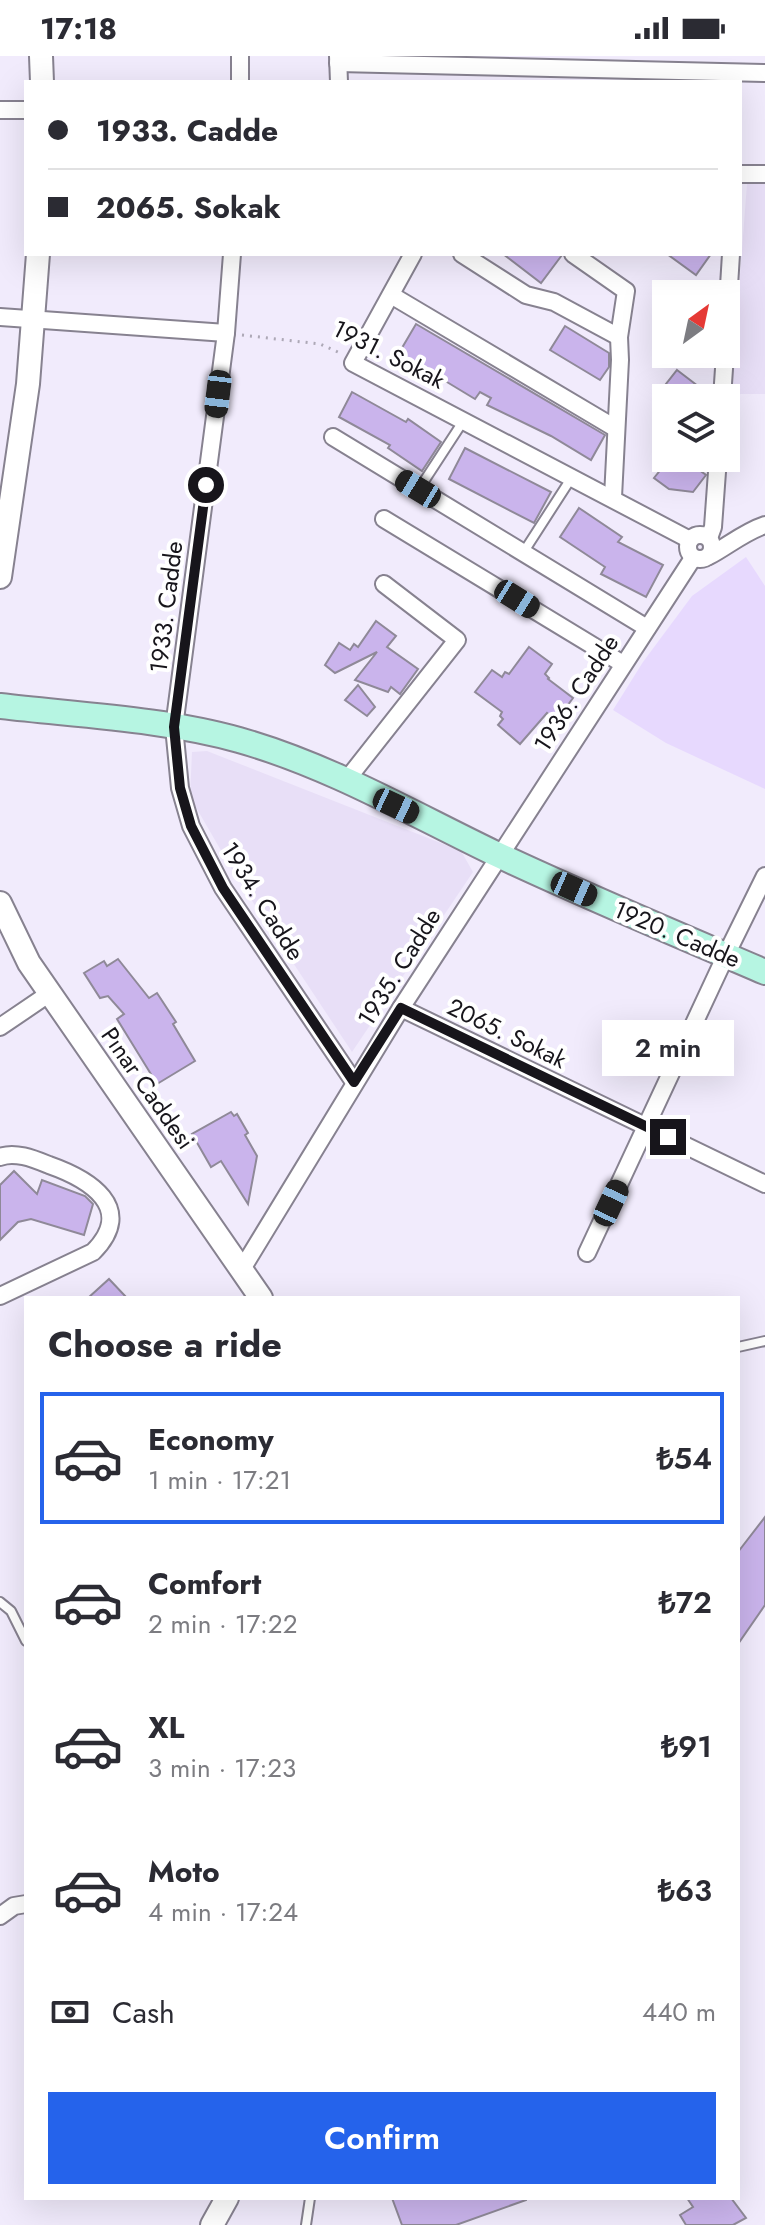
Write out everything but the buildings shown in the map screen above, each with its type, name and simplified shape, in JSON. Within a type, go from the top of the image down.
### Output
[{"type":"main road","name":"1920. Cadde","points":[[0,706],[174,727],[237,739],[266,749],[765,972]]},
{"type":"street","points":[[41,56],[42,80]]},
{"type":"street","points":[[240,56],[240,80]]},
{"type":"street","points":[[339,80],[338,59],[765,73]]},
{"type":"street","points":[[0,110],[24,110]]},
{"type":"street","points":[[742,174],[765,174]]},
{"type":"street","points":[[0,577],[6,506],[34,318],[38,256]]},
{"type":"street","name":"1933. Cadde","points":[[174,727],[226,333],[232,256]]},
{"type":"street","points":[[353,363],[412,256]]},
{"type":"street","points":[[465,256],[526,295],[554,302],[619,337]]},
{"type":"street","points":[[576,256],[626,291],[619,337],[613,497]]},
{"type":"street","points":[[729,280],[731,256]]},
{"type":"street","points":[[391,295],[615,428]]},
{"type":"street","points":[[0,317],[226,333]]},
{"type":"street","name":"1931. Sokak","points":[[353,363],[690,540]]},
{"type":"street","points":[[333,437],[647,628]]},
{"type":"street","points":[[709,538],[697,535],[687,547],[701,557],[712,545],[709,538],[713,527],[717,472]]},
{"type":"street","points":[[384,519],[623,664]]},
{"type":"street","name":"1936. Cadde","points":[[499,855],[647,628],[701,557],[729,545],[749,530],[765,525]]},
{"type":"street","points":[[345,782],[457,640],[384,584]]},
{"type":"street","name":"1934. Cadde","points":[[174,727],[180,788],[191,826],[223,888],[354,1082]]},
{"type":"street","name":"1935. Cadde","points":[[242,1269],[354,1082],[499,855]]},
{"type":"street","points":[[587,1253],[765,876]]},
{"type":"street","name":"Pınar Caddesi","points":[[0,903],[29,963],[260,1296]]},
{"type":"street","points":[[0,1027],[50,993]]},
{"type":"street","name":"2065. Sokak","points":[[401,1008],[765,1184]]},
{"type":"street","points":[[0,1157],[29,1158],[88,1181],[101,1194],[109,1210],[109,1219],[104,1241],[93,1252],[0,1296]]},
{"type":"street","points":[[0,1916],[14,1906],[24,1904]]},
{"type":"street","points":[[212,2225],[226,2200]]},
{"type":"lane","points":[[418,489],[464,420]]},
{"type":"lane","points":[[523,553],[572,476]]},
{"type":"lane","points":[[740,1347],[765,1341]]},
{"type":"lane","points":[[0,1602],[11,1611],[24,1637]]},
{"type":"lane","points":[[306,2225],[310,2200]]},
{"type":"path","name":"1931. Sokak","points":[[226,333],[320,344],[353,363]]},
{"type":"shaded area","points":[[747,184],[765,184],[765,394],[740,394],[740,384],[732,384],[733,368],[740,368]]},
{"type":"shaded area","points":[[746,557],[765,586],[765,789],[666,743],[613,710],[643,662],[692,596]]},
{"type":"shaded area","points":[[207,751],[461,851],[473,872],[352,1052],[237,878],[190,797],[192,752]]},
{"type":"route","points":[[206,485],[174,727],[180,788],[191,826],[223,888],[354,1082],[401,1008],[668,1137]]}]
